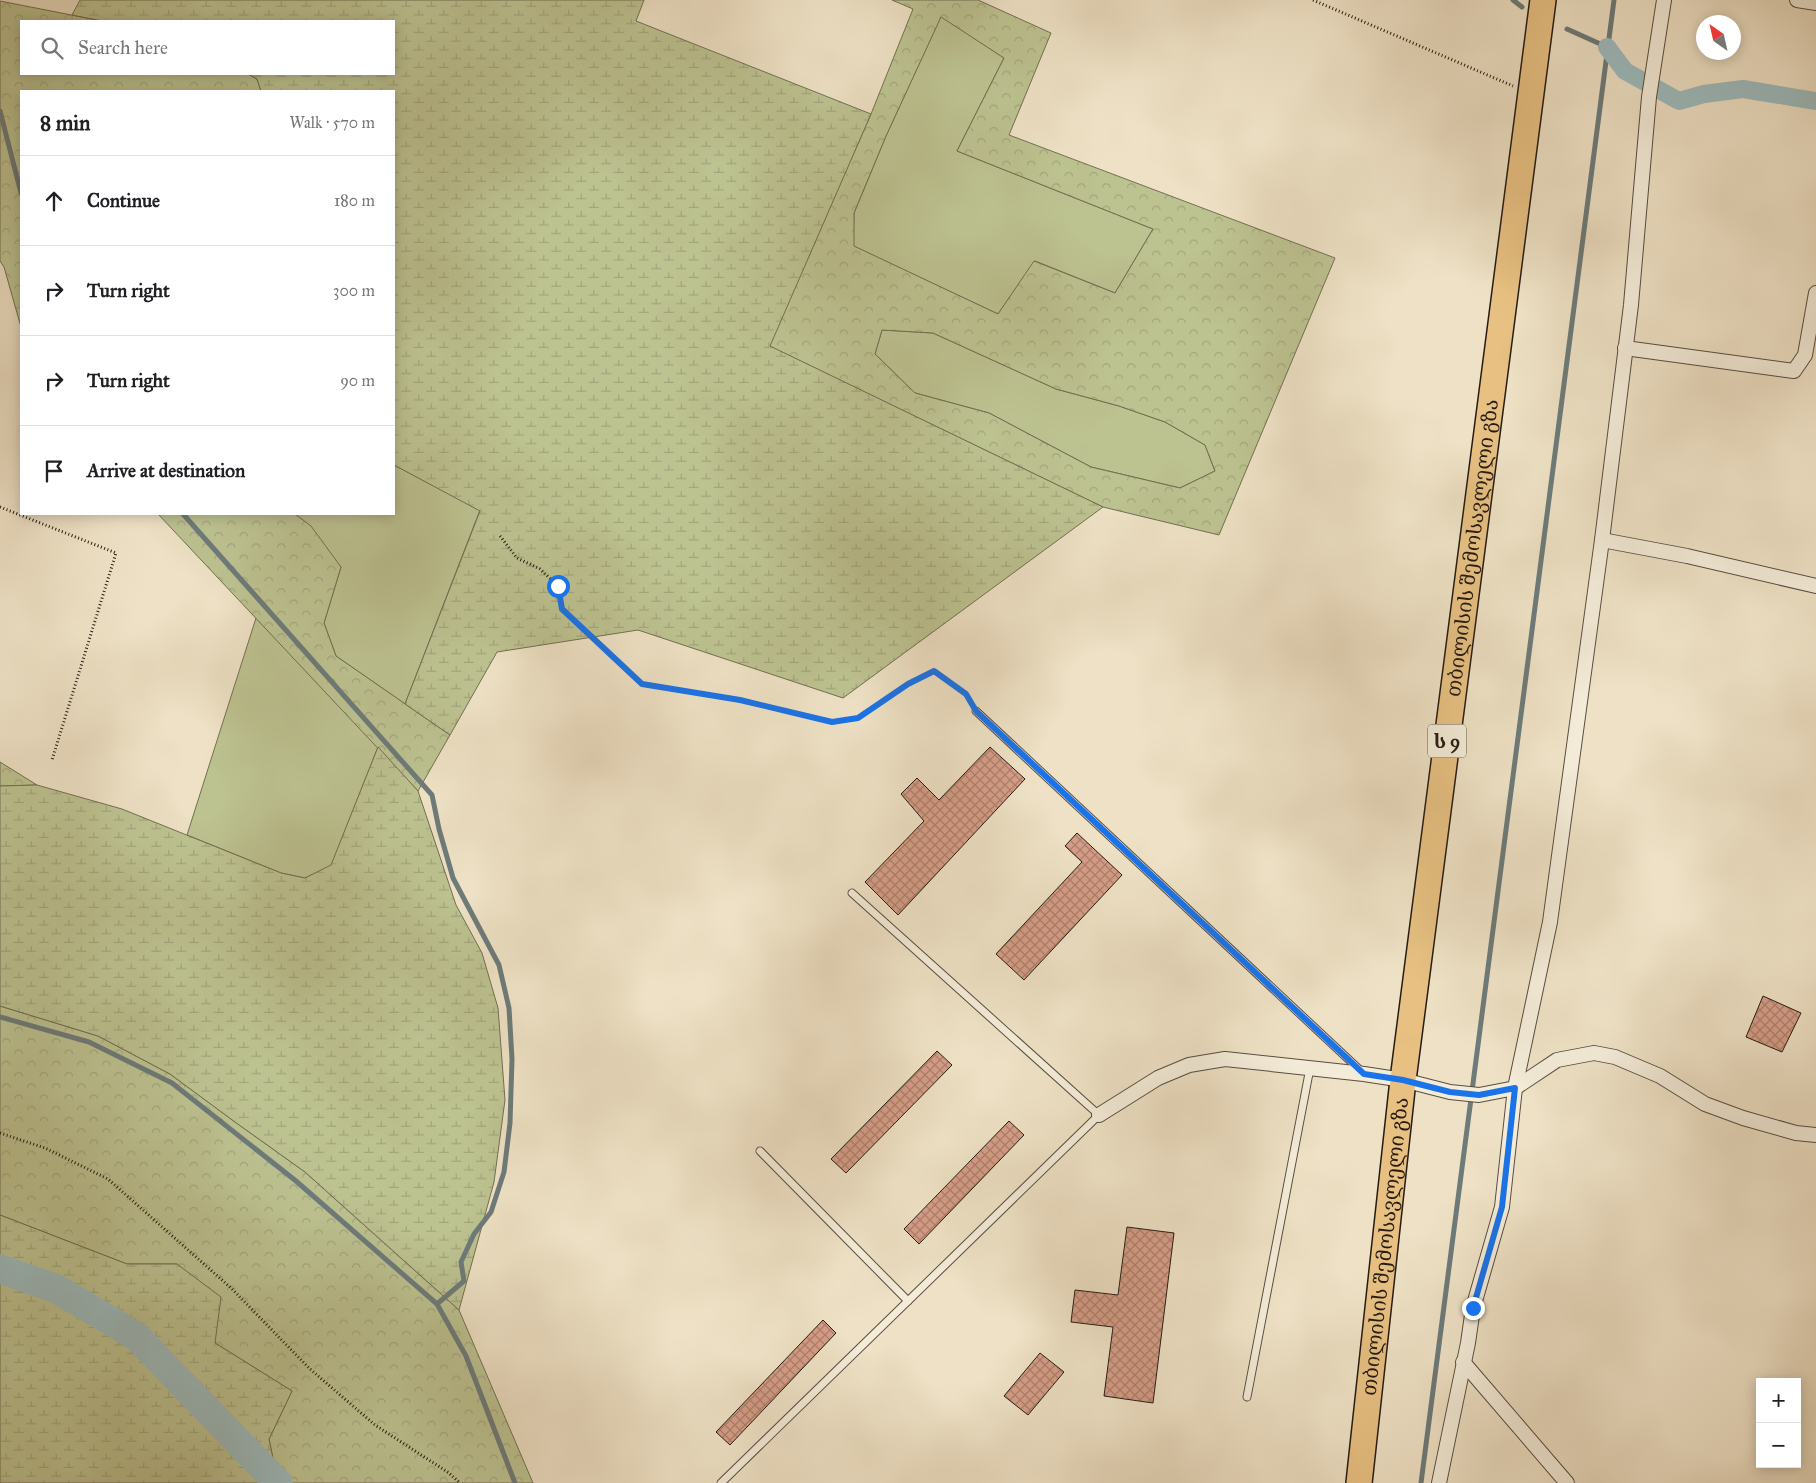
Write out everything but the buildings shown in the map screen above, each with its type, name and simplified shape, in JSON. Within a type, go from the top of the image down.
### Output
[{"type":"highway","name":"თბილისის შემოსავლელი გზა","points":[[1359,1483],[1403,1080],[1543,0]]},
{"type":"street","points":[[1439,1483],[1468,1343],[1473,1308],[1502,1207],[1515,1088],[1550,922],[1602,540],[1625,348],[1649,97],[1664,0]]},
{"type":"street","points":[[1798,0],[1816,3]]},
{"type":"street","points":[[1625,348],[1794,371],[1805,356],[1816,293]]},
{"type":"street","points":[[1602,540],[1687,556],[1816,586]]},
{"type":"street","points":[[1099,1115],[1158,1078],[1189,1065],[1225,1059],[1364,1074],[1403,1080],[1450,1092],[1479,1095],[1515,1088],[1557,1060],[1594,1053],[1615,1057],[1660,1076],[1705,1104],[1743,1118],[1787,1130],[1816,1135]]},
{"type":"street","points":[[1463,1362],[1568,1483]]},
{"type":"lane","points":[[976,711],[1364,1074]]},
{"type":"lane","points":[[721,1483],[1099,1115],[852,893]]},
{"type":"lane","points":[[1247,1397],[1310,1068]]},
{"type":"lane","points":[[760,1151],[908,1301]]},
{"type":"path","points":[[1313,0],[1530,93]]},
{"type":"path","points":[[0,507],[20,515]]},
{"type":"path","points":[[20,515],[116,553],[52,760]]},
{"type":"path","points":[[500,536],[517,558],[540,569],[558,586],[562,609],[642,684],[740,700],[832,722],[858,718],[908,684],[934,671],[966,694],[976,711]]},
{"type":"path","points":[[0,1132],[45,1148],[108,1179],[232,1288],[310,1369],[374,1426],[449,1473],[460,1483]]},
{"type":"green space","points":[[80,0],[644,0],[636,21],[871,114],[770,346],[1103,507],[843,698],[638,630],[497,652],[450,735],[405,704],[480,511],[395,466],[395,90],[261,90],[257,79],[250,75],[395,75],[395,20],[97,20],[72,15]]},
{"type":"green space","points":[[892,0],[978,0],[1051,33],[1009,135],[1335,258],[1219,535],[1103,507],[769,346],[871,114],[913,9]],"holes":[[[941,17],[1004,58],[957,151],[1153,229],[1115,293],[1034,261],[998,314],[854,246],[854,213],[886,136]],[[882,330],[933,333],[1056,389],[1119,406],[1165,422],[1205,445],[1215,471],[1180,488],[1091,467],[989,413],[915,393],[875,354]]]},
{"type":"green space","points":[[0,1],[97,20],[20,20],[20,75],[250,75],[257,79],[261,90],[20,90],[20,323],[4,267],[0,261]]},
{"type":"green space","points":[[941,16],[1004,58],[957,151],[1153,229],[1115,293],[1035,261],[998,314],[853,246],[854,213],[886,136]]},
{"type":"green space","points":[[882,330],[933,333],[1056,389],[1119,406],[1165,422],[1205,445],[1215,471],[1180,488],[1091,467],[989,413],[915,393],[875,354]]},
{"type":"green space","points":[[395,466],[480,510],[405,704],[336,656],[324,623],[341,567],[296,515],[395,515]]},
{"type":"green space","points":[[159,515],[296,515],[311,526],[341,567],[324,623],[336,656],[450,735],[418,791]]},
{"type":"green space","points":[[256,618],[378,747],[331,866],[305,878],[281,873],[187,835]]},
{"type":"green space","points":[[378,747],[418,791],[456,905],[482,953],[498,1008],[505,1100],[494,1182],[459,1310],[305,1172],[170,1074],[98,1036],[0,1006],[0,786],[37,785],[122,809],[281,873],[305,878],[331,865]]},
{"type":"green space","points":[[0,762],[37,785],[0,786]]},
{"type":"green space","points":[[0,1006],[98,1036],[170,1074],[305,1172],[459,1310],[533,1483],[278,1483],[269,1439],[292,1391],[215,1343],[177,1264],[127,1264],[0,1215]]},
{"type":"green space","points":[[0,1215],[127,1264],[177,1264],[221,1297],[215,1343],[292,1391],[269,1439],[278,1483],[0,1483]]},
{"type":"waterway","points":[[1513,0],[1522,7]]},
{"type":"waterway","points":[[1421,1483],[1614,0]]},
{"type":"waterway","points":[[1567,29],[1607,47]]},
{"type":"waterway","points":[[1607,47],[1625,71],[1679,101],[1704,94],[1743,89],[1816,101]]},
{"type":"waterway","points":[[0,111],[20,189]]},
{"type":"waterway","points":[[184,515],[432,795],[439,829],[453,878],[499,965],[509,1008],[512,1059],[510,1123],[504,1172],[491,1212],[474,1234],[461,1262],[464,1281],[437,1304]]},
{"type":"waterway","points":[[0,1017],[89,1042],[172,1083],[296,1181],[437,1304],[466,1356],[515,1483]]},
{"type":"waterway","points":[[0,1269],[57,1289],[136,1336],[278,1483]]},
{"type":"route","points":[[558,586],[562,609],[642,684],[740,700],[832,722],[858,718],[908,684],[934,671],[966,694],[976,711],[1364,1074],[1403,1080],[1450,1092],[1479,1095],[1515,1088],[1502,1207],[1473,1308]]}]
